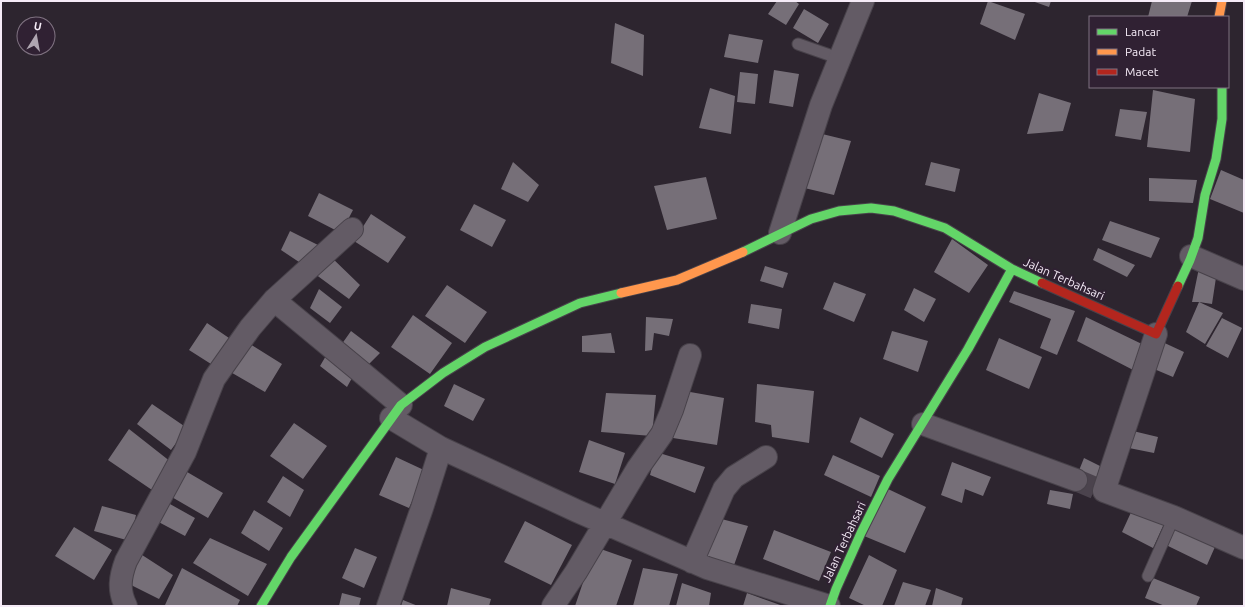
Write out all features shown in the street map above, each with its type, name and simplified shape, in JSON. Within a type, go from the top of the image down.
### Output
[{"type":"street","points":[[780,233],[820,105],[838,58],[863,1]]},
{"type":"street","points":[[1219,16],[1222,1]]},
{"type":"street","points":[[1092,486],[1156,334],[1192,256],[1198,238],[1205,195],[1216,159],[1222,120],[1222,88]]},
{"type":"street","points":[[261,606],[291,557],[396,412],[443,373],[485,347],[580,303],[677,280],[750,249],[811,219],[839,211],[871,208],[894,211],[945,228],[1012,268]]},
{"type":"street","points":[[126,606],[122,600],[120,586],[121,573],[185,452],[214,379],[250,328],[274,300],[352,229]]},
{"type":"street","points":[[1192,256],[1244,279]]},
{"type":"street","name":"Jalan Terbahsari","points":[[830,606],[858,540],[888,479],[968,349],[1012,268],[1156,334]]},
{"type":"street","points":[[274,300],[396,412],[441,448],[605,524],[692,562],[830,606]]},
{"type":"street","points":[[553,606],[576,572],[638,468],[662,434],[672,410],[690,355]]},
{"type":"street","points":[[923,424],[1174,517],[1244,548]]},
{"type":"street","points":[[388,606],[441,448]]},
{"type":"street","points":[[692,562],[724,489],[734,477],[766,457]]},
{"type":"lane","points":[[798,44],[838,58]]},
{"type":"lane","points":[[1148,576],[1174,517]]},
{"type":"building","points":[[777,1],[795,1],[799,4],[786,25],[768,14]]},
{"type":"building","points":[[988,1],[1025,14],[1015,40],[980,24]]},
{"type":"building","points":[[1032,1],[1051,1],[1049,7]]},
{"type":"building","points":[[1152,1],[1192,1],[1187,16],[1148,16]]},
{"type":"building","points":[[804,9],[829,24],[818,43],[793,28]]},
{"type":"building","points":[[615,23],[644,35],[643,76],[611,63]]},
{"type":"building","points":[[729,34],[763,40],[758,63],[724,57]]},
{"type":"building","points":[[774,70],[799,74],[793,107],[769,103]]},
{"type":"building","points":[[740,72],[758,74],[755,104],[737,102]]},
{"type":"building","points":[[710,88],[735,96],[731,134],[699,128]]},
{"type":"building","points":[[1153,90],[1195,99],[1190,152],[1147,147]]},
{"type":"building","points":[[1039,93],[1071,103],[1063,131],[1027,134]]},
{"type":"building","points":[[1120,109],[1147,112],[1141,140],[1115,136]]},
{"type":"building","points":[[814,132],[851,141],[834,195],[796,186]]},
{"type":"building","points":[[513,162],[539,185],[528,202],[501,189]]},
{"type":"building","points":[[931,162],[960,169],[955,192],[925,185]]},
{"type":"building","points":[[1221,170],[1244,180],[1244,213],[1210,199]]},
{"type":"building","points":[[706,177],[717,219],[667,230],[654,186]]},
{"type":"building","points":[[1149,178],[1197,180],[1193,203],[1149,201]]},
{"type":"building","points":[[319,193],[353,210],[341,233],[308,216]]},
{"type":"building","points":[[474,204],[506,220],[492,247],[460,230]]},
{"type":"building","points":[[371,214],[406,237],[388,263],[354,241]]},
{"type":"building","points":[[1110,221],[1160,238],[1151,258],[1102,240]]},
{"type":"building","points":[[290,231],[320,246],[308,268],[281,250]]},
{"type":"building","points":[[952,239],[988,265],[969,293],[934,272]]},
{"type":"building","points":[[1098,248],[1135,265],[1127,277],[1093,260]]},
{"type":"building","points":[[329,255],[360,285],[349,299],[315,274]]},
{"type":"building","points":[[765,266],[788,273],[783,288],[760,281]]},
{"type":"building","points":[[1199,268],[1217,271],[1212,304],[1192,302]]},
{"type":"building","points":[[834,282],[866,294],[854,322],[823,309]]},
{"type":"building","points":[[447,285],[487,312],[465,343],[425,316]]},
{"type":"building","points":[[914,288],[936,299],[924,322],[904,310]]},
{"type":"building","points":[[319,289],[342,307],[330,323],[310,308]]},
{"type":"building","points":[[1014,291],[1075,311],[1057,355],[1040,348],[1051,319],[1009,302]]},
{"type":"building","points":[[1199,302],[1223,313],[1205,344],[1186,332]]},
{"type":"building","points":[[751,304],[782,309],[779,329],[748,323]]},
{"type":"building","points":[[413,315],[452,343],[430,374],[391,347]]},
{"type":"building","points":[[646,317],[673,319],[669,336],[654,333],[652,350],[645,351]]},
{"type":"building","points":[[1086,317],[1146,346],[1137,372],[1077,341]]},
{"type":"building","points":[[1222,318],[1242,328],[1228,358],[1206,346]]},
{"type":"building","points":[[207,323],[229,338],[211,364],[189,350]]},
{"type":"building","points":[[351,331],[380,353],[365,368],[339,348]]},
{"type":"building","points":[[892,331],[928,341],[918,372],[883,359]]},
{"type":"building","points":[[611,333],[615,353],[582,352],[582,336]]},
{"type":"building","points":[[999,338],[1042,357],[1029,389],[986,370]]},
{"type":"building","points":[[1156,339],[1184,352],[1173,377],[1147,366]]},
{"type":"building","points":[[245,341],[282,364],[265,392],[227,370]]},
{"type":"building","points":[[327,354],[352,378],[347,387],[320,366]]},
{"type":"building","points":[[454,384],[485,399],[473,421],[444,406]]},
{"type":"building","points":[[757,384],[814,391],[809,443],[772,437],[771,425],[755,422]]},
{"type":"building","points":[[679,390],[724,398],[717,445],[673,438]]},
{"type":"building","points":[[606,393],[656,395],[652,436],[601,432]]},
{"type":"building","points":[[152,404],[187,428],[171,450],[137,424]]},
{"type":"building","points":[[860,417],[894,434],[882,458],[850,442]]},
{"type":"building","points":[[294,423],[327,446],[303,479],[270,456]]},
{"type":"building","points":[[129,429],[171,462],[152,490],[108,460]]},
{"type":"building","points":[[1133,431],[1158,437],[1154,453],[1129,448]]},
{"type":"building","points":[[589,440],[625,453],[615,484],[579,472]]},
{"type":"building","points":[[656,452],[705,467],[695,493],[650,475]]},
{"type":"building","points":[[833,455],[880,476],[871,497],[824,475]]},
{"type":"building","points":[[396,457],[426,471],[409,508],[379,495]]},
{"type":"building","points":[[1084,458],[1100,466],[1096,480],[1078,473]]},
{"type":"building","points":[[952,462],[991,477],[983,496],[965,489],[962,503],[941,495]]},
{"type":"building","points":[[182,469],[223,493],[208,518],[170,496]]},
{"type":"building","points":[[283,476],[304,490],[290,517],[267,502]]},
{"type":"building","points":[[888,489],[926,507],[905,553],[864,536]]},
{"type":"building","points":[[1050,490],[1073,494],[1070,509],[1047,504]]},
{"type":"building","points":[[161,499],[195,518],[185,536],[151,518]]},
{"type":"building","points":[[102,506],[136,515],[130,541],[94,531]]},
{"type":"building","points":[[1133,508],[1164,524],[1153,548],[1122,532]]},
{"type":"building","points":[[254,510],[283,528],[269,551],[241,533]]},
{"type":"building","points":[[714,517],[748,526],[733,568],[702,561]]},
{"type":"building","points":[[525,521],[572,545],[551,585],[504,562]]},
{"type":"building","points":[[1175,524],[1218,540],[1207,565],[1166,545]]},
{"type":"building","points":[[74,527],[112,550],[94,580],[55,556]]},
{"type":"building","points":[[774,530],[831,552],[819,581],[763,559]]},
{"type":"building","points":[[210,538],[267,564],[248,596],[193,563]]},
{"type":"building","points":[[595,547],[632,560],[616,606],[575,606]]},
{"type":"building","points":[[355,548],[377,557],[364,588],[342,578]]},
{"type":"building","points":[[139,553],[173,575],[159,599],[127,583]]},
{"type":"building","points":[[869,555],[897,570],[882,606],[866,606],[849,598]]},
{"type":"building","points":[[182,568],[240,600],[237,606],[165,605]]},
{"type":"building","points":[[643,568],[678,574],[669,606],[633,606]]},
{"type":"building","points":[[1153,578],[1200,597],[1196,606],[1165,606],[1145,598]]},
{"type":"building","points":[[903,582],[931,590],[925,606],[894,606]]},
{"type":"building","points":[[682,583],[711,593],[709,606],[676,606]]},
{"type":"building","points":[[451,588],[491,599],[489,606],[447,606]]},
{"type":"building","points":[[936,588],[963,598],[961,606],[932,606]]},
{"type":"building","points":[[342,593],[361,598],[359,606],[339,606]]},
{"type":"building","points":[[747,593],[783,606],[743,606]]},
{"type":"building","points":[[403,600],[418,606],[401,606]]},
{"type":"tunnel","points":[[1076,480],[1095,488]]},
{"type":"traffic: fast","points":[[1178,286],[1198,238],[1205,195],[1216,159],[1222,119],[1222,88]]},
{"type":"traffic: fast","points":[[743,252],[811,219],[839,211],[871,208],[894,211],[945,228],[1012,269],[1042,283]]},
{"type":"traffic: fast","points":[[830,606],[861,533],[888,479],[968,349],[1012,269]]},
{"type":"traffic: fast","points":[[261,606],[291,557],[401,405],[443,373],[485,347],[580,303],[621,293]]},
{"type":"traffic: slow","points":[[1219,16],[1222,1]]},
{"type":"traffic: slow","points":[[621,293],[677,280],[743,252]]},
{"type":"traffic: jam","points":[[1042,283],[1156,334],[1178,286]]}]
